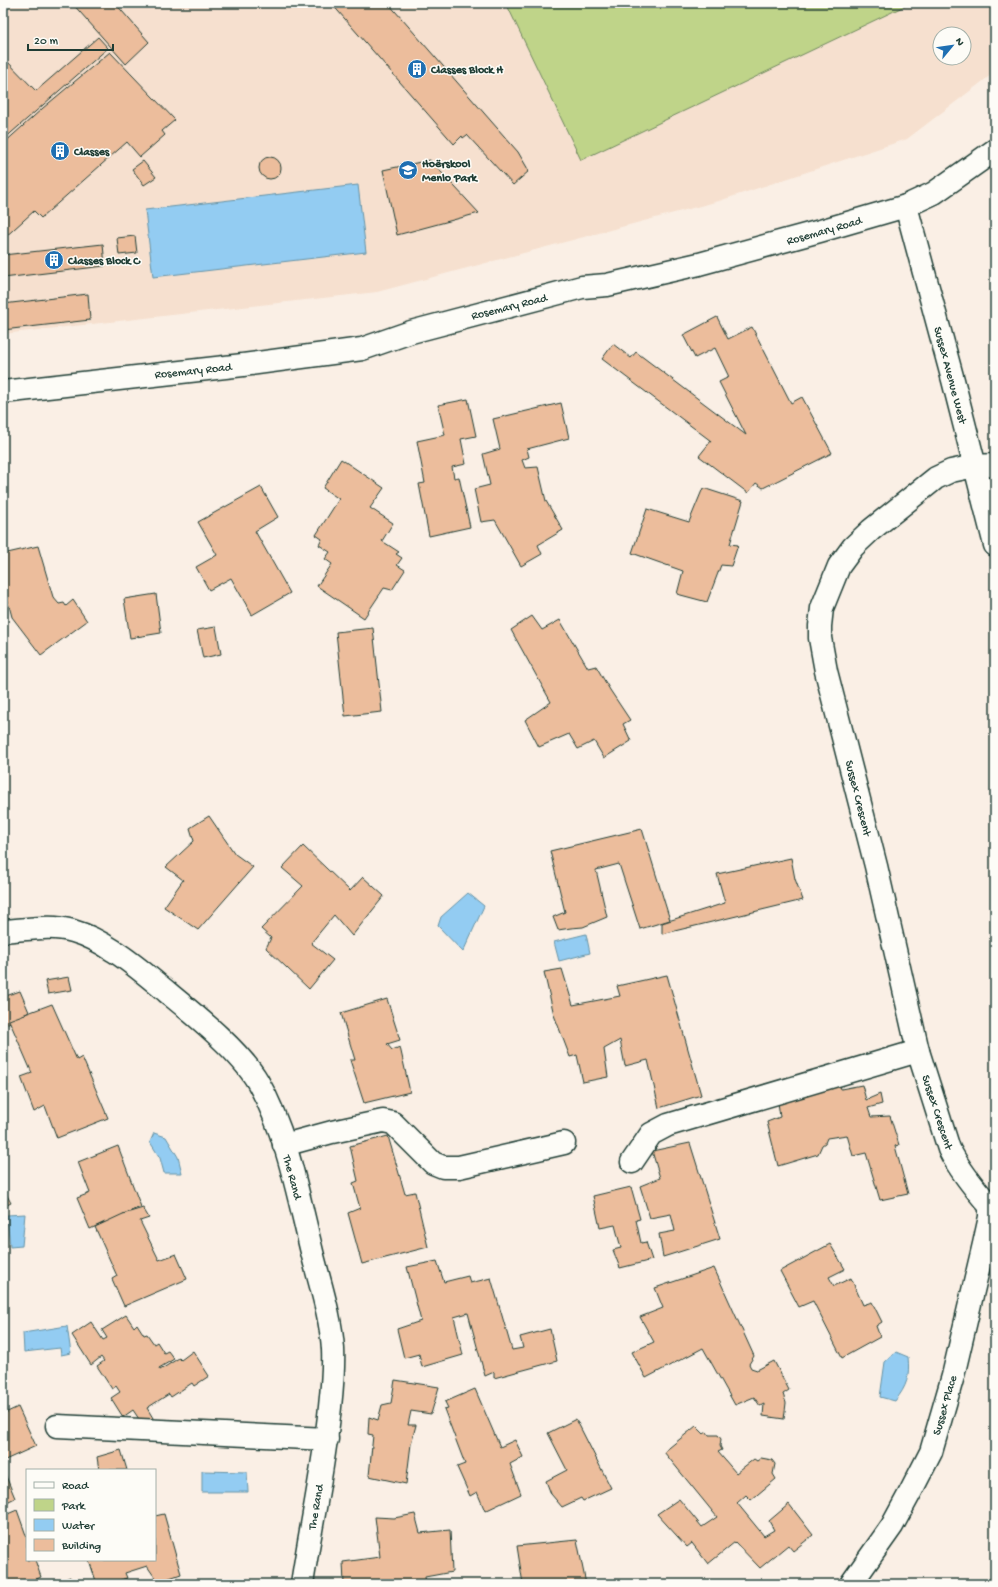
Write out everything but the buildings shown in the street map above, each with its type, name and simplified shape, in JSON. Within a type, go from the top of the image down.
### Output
[{"type":"street","name":"Rosemary Road","points":[[3,392],[362,349],[411,332],[582,287],[607,285],[699,264],[906,206],[934,193],[995,150]]},
{"type":"street","name":"Sussex Avenue West","points":[[906,206],[985,466],[995,545]]},
{"type":"street","name":"Sussex Crescent","points":[[985,466],[951,471],[936,478],[871,530],[853,547],[839,566],[822,608],[820,638],[826,671],[876,866],[918,1051],[949,1149],[956,1164],[972,1187],[990,1206]]},
{"type":"street","name":"The Rand","points":[[3,931],[51,928],[71,930],[113,950],[191,1012],[249,1068],[270,1108],[284,1145],[315,1265],[331,1334],[334,1370],[327,1439],[302,1584]]},
{"type":"street","points":[[632,1162],[652,1134],[668,1124],[918,1051]]},
{"type":"street","points":[[284,1145],[332,1132],[383,1121],[393,1124],[432,1163],[443,1167],[459,1168],[564,1143]]},
{"type":"street","name":"Sussex Place","points":[[850,1584],[892,1526],[931,1452],[953,1376],[990,1217],[990,1206]]},
{"type":"street","points":[[57,1426],[327,1439]]},
{"type":"shaded area","name":"Hoërskool Menlo Park","points":[[3,3],[995,3],[995,72],[907,139],[719,201],[377,292],[3,334]]},
{"type":"green space","points":[[506,3],[911,3],[581,160]]},
{"type":"water","points":[[358,185],[366,252],[153,277],[145,210]]},
{"type":"water","points":[[468,893],[484,906],[463,952],[438,926],[441,917]]},
{"type":"water","points":[[586,934],[590,953],[559,961],[554,942]]},
{"type":"water","points":[[154,1133],[166,1137],[178,1157],[182,1173],[164,1173],[160,1158],[150,1142]]},
{"type":"water","points":[[25,1214],[22,1246],[10,1247],[7,1215]]},
{"type":"water","points":[[67,1326],[71,1353],[61,1355],[60,1348],[24,1352],[23,1333]]},
{"type":"water","points":[[896,1352],[908,1357],[908,1375],[905,1385],[895,1401],[880,1397],[885,1362]]},
{"type":"water","points":[[202,1471],[247,1472],[248,1492],[202,1492]]},
{"type":"place","name":"Classes Block H","points":[[417,69]]},
{"type":"place","name":"Classes","points":[[60,151]]},
{"type":"place","name":"Hoërskool Menlo Park","points":[[408,170]]},
{"type":"place","name":"Classes Block C","points":[[54,260]]}]
